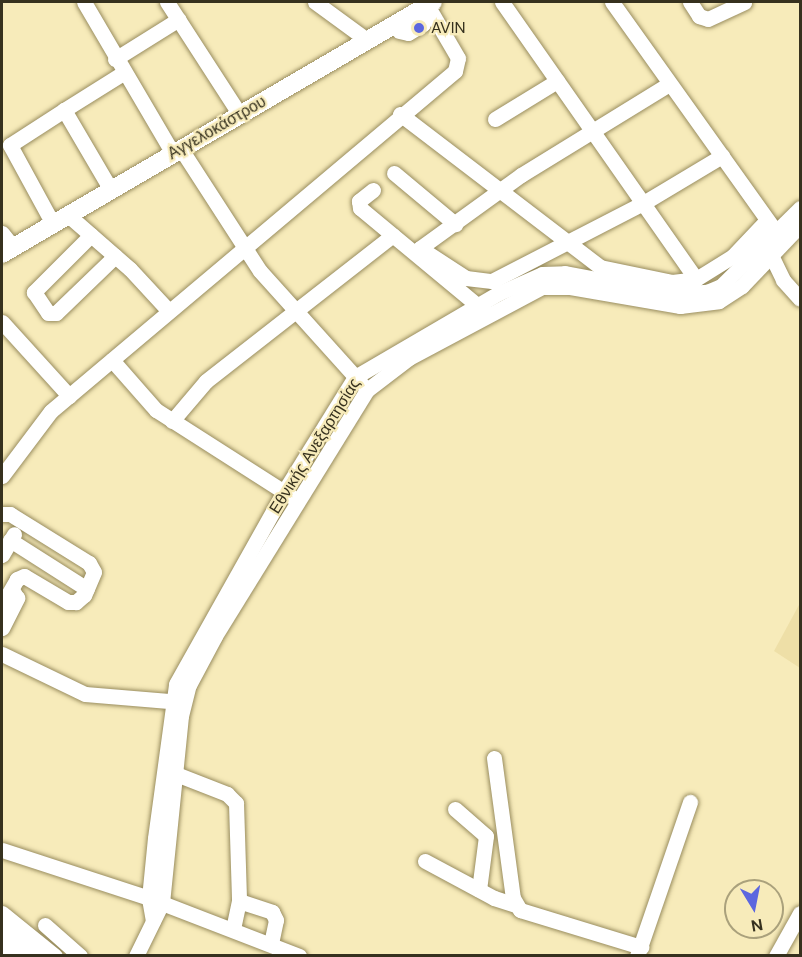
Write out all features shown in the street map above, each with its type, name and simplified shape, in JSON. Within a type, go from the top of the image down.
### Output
[{"type":"main road","name":"Αγγελοκάστρου","points":[[5,245],[60,220],[423,7]]},
{"type":"main road","points":[[2,931],[33,956]]},
{"type":"main road","points":[[2,950],[7,955]]},
{"type":"street","points":[[84,2],[123,74],[244,247],[367,390]]},
{"type":"street","points":[[167,2],[240,115]]},
{"type":"street","points":[[315,2],[368,40]]},
{"type":"street","points":[[502,2],[645,202],[696,279]]},
{"type":"street","points":[[400,114],[600,267],[672,282],[696,279],[776,230],[612,2]]},
{"type":"street","points":[[690,2],[699,16],[708,19],[744,2]]},
{"type":"street","points":[[399,31],[408,33],[423,24],[423,7]]},
{"type":"street","points":[[2,476],[38,425],[69,396],[459,65],[458,58],[423,7]]},
{"type":"street","points":[[115,59],[179,19]]},
{"type":"street","points":[[123,74],[10,145],[60,220],[91,235],[168,310]]},
{"type":"street","points":[[495,119],[557,81]]},
{"type":"street","points":[[669,84],[500,190],[420,248],[478,282],[492,282],[564,241],[645,202],[722,156]]},
{"type":"street","points":[[64,110],[111,190]]},
{"type":"street","points":[[394,173],[455,224]]},
{"type":"street","points":[[373,190],[358,206],[483,310]]},
{"type":"street","name":"Εθνικής Ανεξαρτησίας","points":[[290,496],[367,390],[409,358],[532,276],[553,272],[675,294],[707,292],[721,286],[801,208]]},
{"type":"street","name":"Εθνικής Ανεξαρτησίας","points":[[776,230],[801,225]]},
{"type":"street","name":"Εθνικής Ανεξαρτησίας","points":[[156,901],[182,670],[290,496],[355,377],[483,310],[530,291],[554,286],[680,306],[705,305],[731,295],[771,255],[776,230]]},
{"type":"street","points":[[91,235],[34,292],[48,313],[56,313],[115,256]]},
{"type":"street","points":[[172,421],[206,381],[393,235]]},
{"type":"street","points":[[771,255],[783,280],[801,299]]},
{"type":"street","points":[[2,322],[69,396]]},
{"type":"street","points":[[112,360],[146,402],[290,496]]},
{"type":"street","points":[[2,514],[21,521],[75,554],[93,568],[87,589],[76,602],[24,576],[6,588],[2,605]]},
{"type":"street","points":[[2,562],[6,544],[21,521]]},
{"type":"street","points":[[6,544],[64,574],[87,589]]},
{"type":"street","points":[[54,593],[75,554]]},
{"type":"street","points":[[2,628],[16,598],[6,588]]},
{"type":"street","points":[[2,654],[85,694],[177,702]]},
{"type":"street","name":"Εθνικής Ανεξαρτησίας","points":[[136,956],[153,921],[176,774],[177,702]]},
{"type":"street","points":[[494,758],[516,905]]},
{"type":"street","points":[[176,774],[227,794],[236,803],[239,902],[233,929]]},
{"type":"street","points":[[425,861],[479,890],[516,905],[526,913],[639,951],[690,801]]},
{"type":"street","points":[[455,809],[486,836],[479,890]]},
{"type":"street","points":[[2,850],[156,901],[300,956]]},
{"type":"street","points":[[239,902],[275,916],[271,943]]},
{"type":"street","points":[[2,913],[54,956]]},
{"type":"street","points":[[776,956],[801,913]]},
{"type":"street","points":[[45,925],[80,956]]},
{"type":"shaded area","points":[[800,603],[800,668],[774,651]]},
{"type":"place","name":"AVIN","points":[[419,28]]}]
